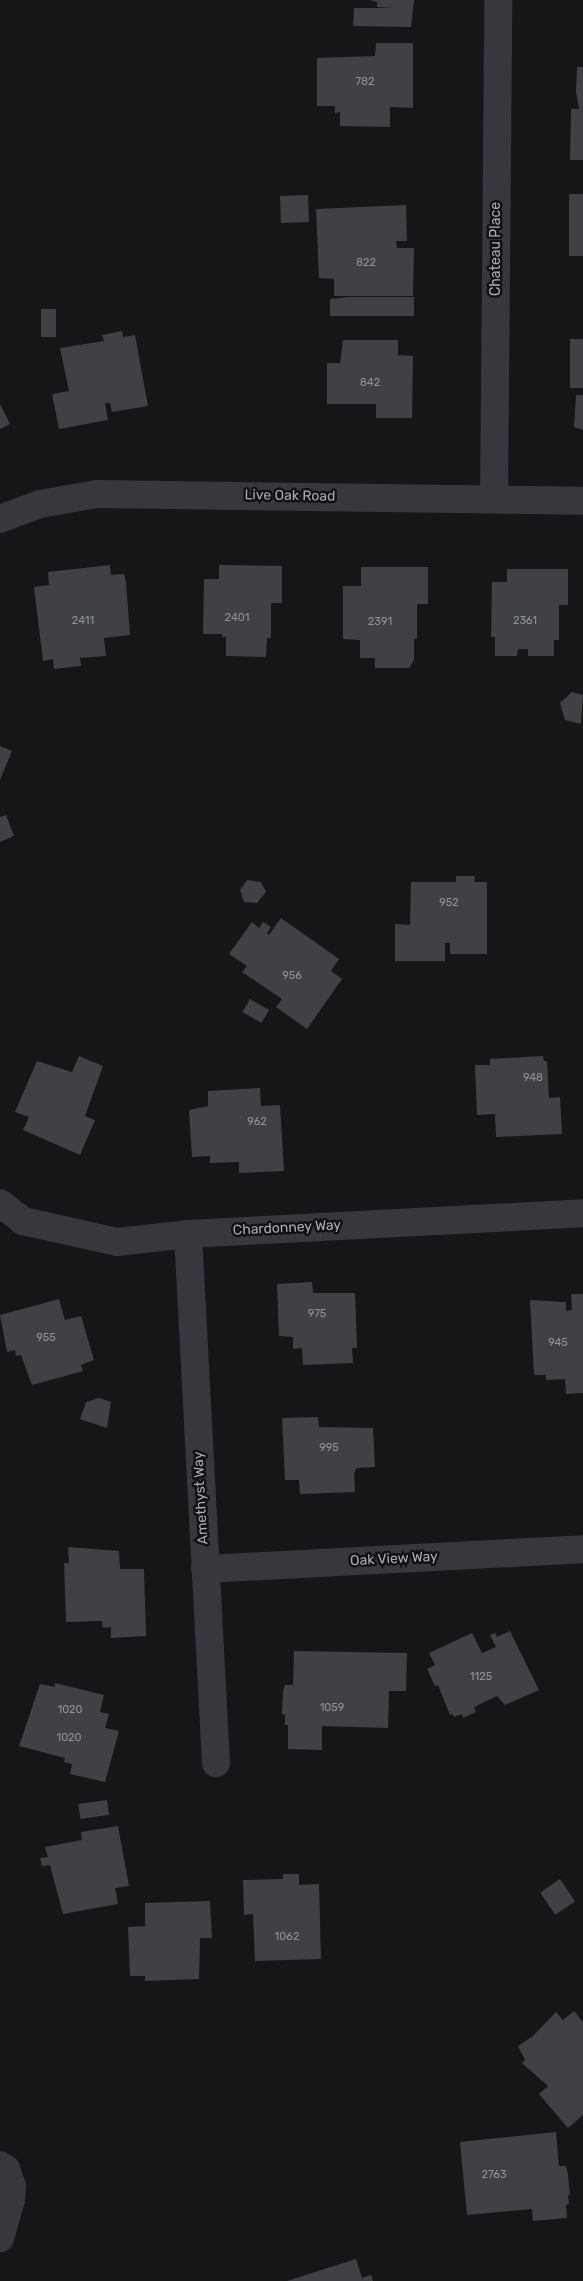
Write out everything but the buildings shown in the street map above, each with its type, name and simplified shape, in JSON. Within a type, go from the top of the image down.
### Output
[{"type":"street","name":"Chateau Place","points":[[494,499],[498,0]]},
{"type":"street","name":"Live Oak Road","points":[[0,519],[40,504],[97,494],[583,501]]},
{"type":"street","name":"Chardonney Way","points":[[0,1203],[23,1221],[117,1242],[188,1234],[583,1213]]},
{"type":"street","name":"Amethyst Way","points":[[188,1234],[216,1763]]},
{"type":"street","name":"Oak View Way","points":[[205,1569],[583,1549]]},
{"type":"street","points":[[0,2165],[6,2169],[12,2186],[12,2200],[0,2238]]}]
